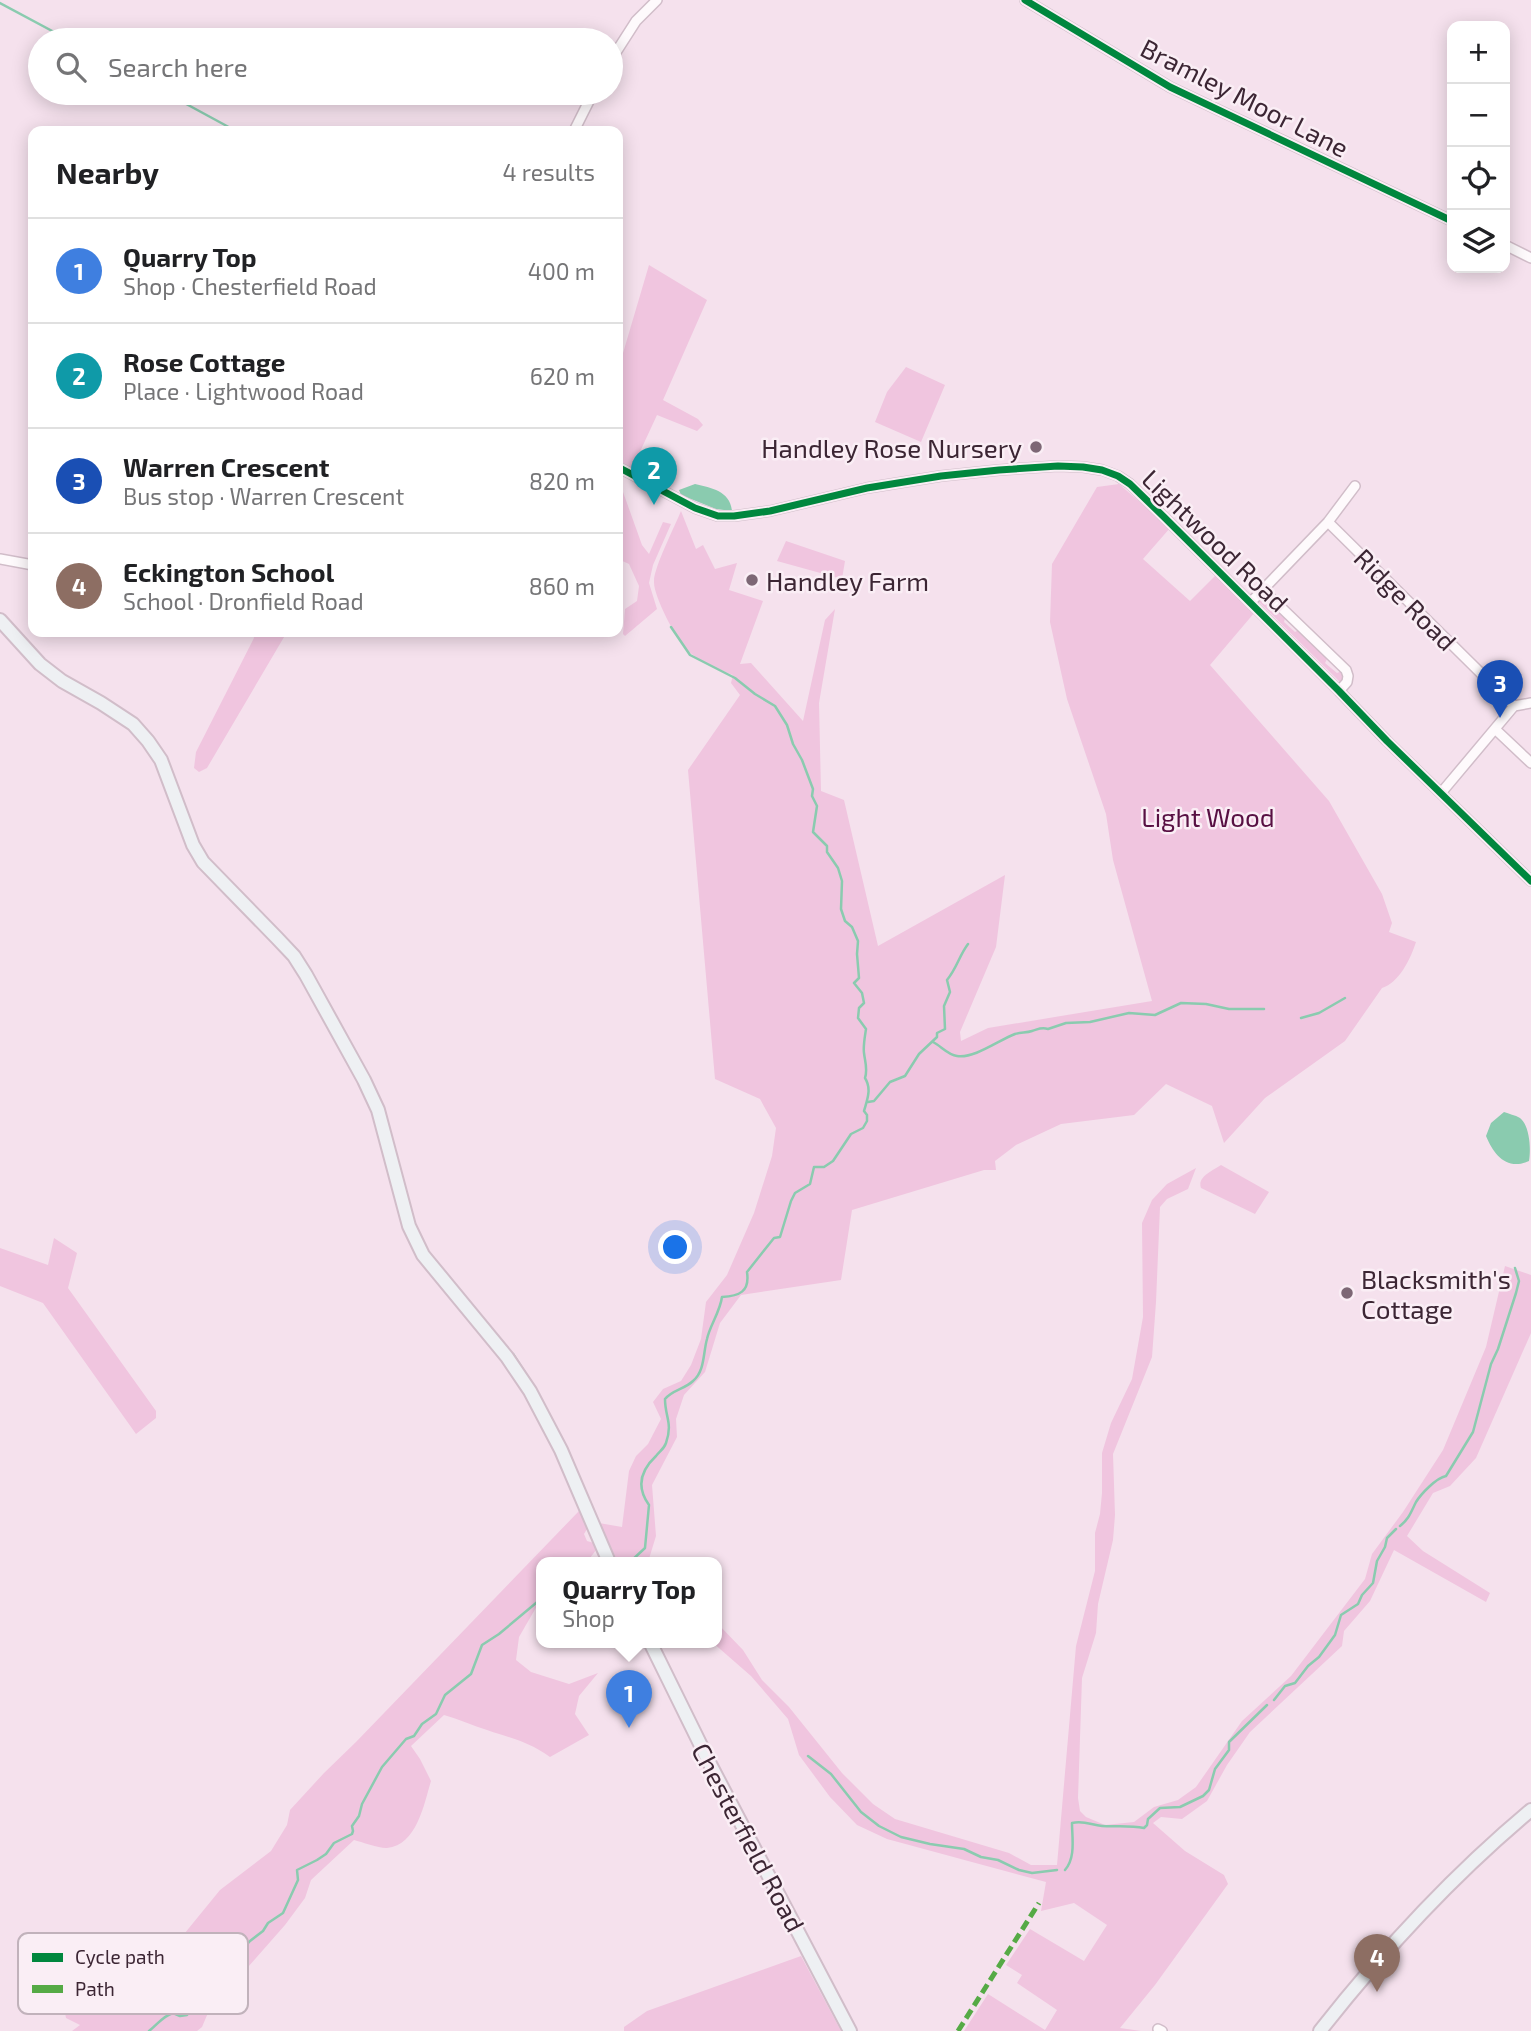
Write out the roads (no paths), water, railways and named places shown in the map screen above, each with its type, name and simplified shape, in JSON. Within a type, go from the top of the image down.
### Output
[{"type":"main road","points":[[0,620],[40,664],[62,681],[133,724],[148,741],[161,760],[198,854],[294,956],[378,1110],[409,1226],[423,1255],[507,1357],[530,1391],[561,1450],[608,1557]]},
{"type":"main road","name":"Chesterfield Road","points":[[653,1648],[711,1766],[850,2031]]},
{"type":"main road","points":[[1320,2031],[1394,1941],[1476,1859],[1531,1810]]},
{"type":"street","points":[[623,41],[636,21],[657,0]]},
{"type":"street","name":"Bramley Moor Lane","points":[[1025,0],[1170,87],[1447,219]]},
{"type":"street","points":[[576,126],[587,105]]},
{"type":"street","points":[[1510,248],[1531,258]]},
{"type":"street","name":"Lightwood Road","points":[[623,470],[695,508],[718,516],[770,511],[867,488],[940,476],[1058,466],[1102,470],[1118,476],[1130,484],[1251,602],[1387,741],[1531,881]]},
{"type":"street","points":[[1251,602],[1328,522],[1355,486]]},
{"type":"street","name":"Ridge Road","points":[[1328,522],[1514,706]]},
{"type":"street","points":[[0,559],[28,564]]},
{"type":"street","points":[[1263,590],[1346,670],[1347,682],[1339,691]]},
{"type":"street","points":[[1441,793],[1514,706],[1531,703]]},
{"type":"street","points":[[1495,729],[1531,763]]},
{"type":"waterway","points":[[0,3],[47,28]]},
{"type":"waterway","points":[[188,105],[227,126]]},
{"type":"waterway","points":[[635,1557],[645,1548],[649,1505],[642,1492],[643,1473],[663,1448],[668,1436],[665,1399],[697,1377],[702,1367],[708,1334],[722,1297],[738,1294],[745,1288],[747,1272],[774,1238],[780,1237],[795,1193],[810,1184],[814,1167],[824,1167],[833,1161],[851,1134],[863,1128],[867,1121],[864,1111],[869,1090],[865,1078],[866,1029],[858,1018],[859,1008],[864,1003],[862,993],[854,983],[859,978],[858,941],[841,909],[842,881],[838,868],[827,852],[827,846],[813,832],[817,806],[802,760],[787,725],[775,706],[735,678],[690,655],[671,627]]},
{"type":"waterway","points":[[868,1102],[874,1101],[890,1082],[905,1076],[919,1054],[937,1037],[937,1033],[945,1029],[944,1006],[950,992],[947,980],[968,944]]},
{"type":"waterway","points":[[1301,1018],[1319,1013],[1345,998]]},
{"type":"waterway","points":[[933,1042],[951,1054],[964,1056],[979,1052],[1017,1033],[1129,1013],[1155,1015],[1181,1003],[1206,1004],[1229,1009],[1264,1009]]},
{"type":"waterway","points":[[1400,1526],[1425,1491],[1446,1476],[1473,1432],[1491,1364],[1516,1293],[1519,1281],[1515,1268]]},
{"type":"waterway","points":[[513,1354],[529,1379]]},
{"type":"waterway","points":[[1274,1700],[1285,1686],[1295,1683],[1319,1657],[1335,1635],[1341,1615],[1358,1604],[1373,1583],[1377,1561],[1387,1538],[1396,1529]]},
{"type":"waterway","points":[[248,1943],[268,1923],[283,1913],[298,1880],[297,1870],[317,1860],[326,1854],[334,1843],[352,1834],[352,1826],[382,1767],[406,1739],[414,1736],[422,1724],[436,1714],[445,1695],[471,1674],[482,1645],[536,1603]]},
{"type":"waterway","points":[[1065,1870],[1072,1853],[1072,1823],[1144,1828],[1148,1819],[1160,1808],[1180,1807],[1203,1796],[1209,1790],[1215,1769],[1229,1750],[1229,1742],[1267,1705]]},
{"type":"waterway","points":[[808,1756],[831,1774],[861,1812],[879,1826],[901,1837],[964,1849],[1032,1873],[1057,1870]]},
{"type":"waterway","points":[[149,2031],[169,2014]]},
{"type":"waterway","points":[[175,2014],[188,2014]]},
{"type":"place","name":"Handley Rose Nursery","points":[[1036,447]]},
{"type":"place","name":"Rose Cottage","points":[[654,505]]},
{"type":"place","name":"Handley Farm","points":[[752,580]]},
{"type":"place","name":"Warren Crescent","points":[[1500,718]]},
{"type":"place","name":"Blacksmith's Cottage","points":[[1347,1293]]},
{"type":"place","name":"Quarry Top","points":[[629,1728]]},
{"type":"place","name":"Eckington School","points":[[1377,1992]]},
{"type":"park label","name":"Light Wood","points":[[1208,816]]}]
